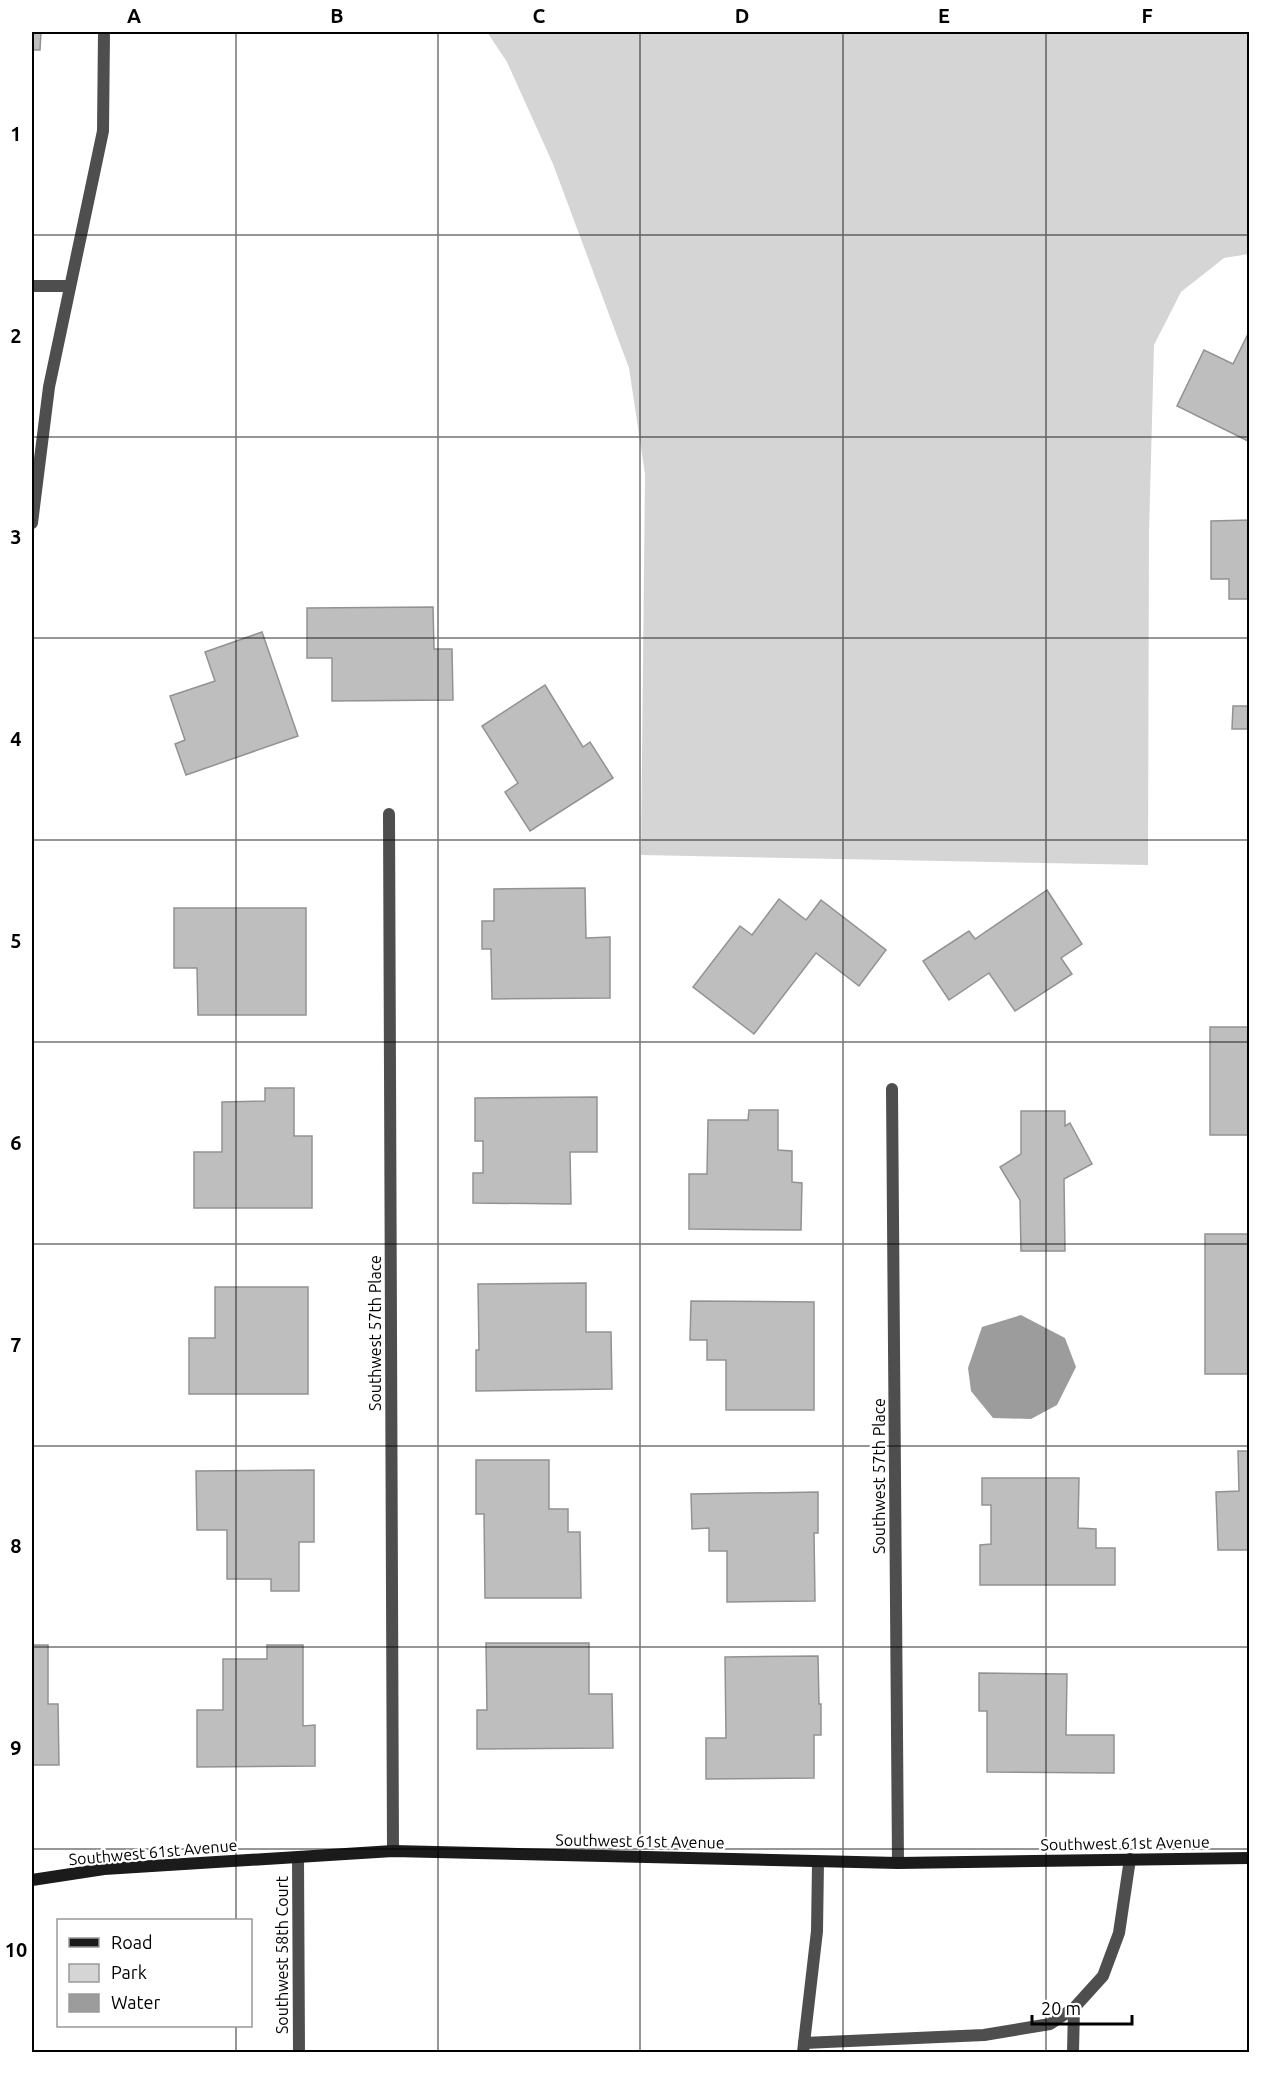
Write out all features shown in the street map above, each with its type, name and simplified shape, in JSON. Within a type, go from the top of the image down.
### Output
[{"type":"street","points":[[32,523],[49,387],[103,131],[104,32]]},
{"type":"street","points":[[32,286],[70,286]]},
{"type":"street","name":"Southwest 57th Place","points":[[389,814],[393,1851]]},
{"type":"street","name":"Southwest 57th Place","points":[[892,1089],[898,1863]]},
{"type":"street","name":"Southwest 61st Avenue","points":[[32,1880],[104,1869],[393,1851],[898,1863],[1250,1858]]},
{"type":"street","name":"Southwest 58th Court","points":[[297,1858],[298,2052]]},
{"type":"street","points":[[818,1862],[817,1931],[804,2048],[984,2035],[1050,2024],[1074,2008],[1102,1976],[1119,1933],[1130,1859]]},
{"type":"street","points":[[1073,2052],[1074,2008]]},
{"type":"green space","points":[[487,32],[1249,32],[1249,254],[1224,258],[1181,292],[1154,345],[1149,533],[1148,865],[641,855],[645,474],[629,368],[553,164],[507,62]]},
{"type":"water","points":[[1021,1315],[1065,1338],[1076,1367],[1057,1405],[1031,1419],[993,1418],[971,1391],[968,1368],[982,1327]]},
{"type":"building","points":[[32,32],[41,32],[40,50],[32,50]]},
{"type":"building","points":[[1250,330],[1250,442],[1177,406],[1204,350],[1233,364]]},
{"type":"building","points":[[1250,520],[1250,599],[1229,599],[1229,579],[1211,579],[1211,521]]},
{"type":"building","points":[[433,607],[434,649],[452,649],[453,700],[332,701],[332,658],[307,658],[307,608]]},
{"type":"building","points":[[262,632],[298,736],[186,775],[175,744],[185,740],[170,696],[215,681],[205,652]]},
{"type":"building","points":[[545,685],[583,747],[590,742],[613,778],[530,831],[505,792],[518,783],[482,726]]},
{"type":"building","points":[[1233,706],[1250,706],[1250,729],[1232,729]]},
{"type":"building","points":[[585,888],[586,938],[610,937],[610,998],[492,999],[491,949],[482,949],[482,921],[494,921],[494,889]]},
{"type":"building","points":[[1047,890],[1082,944],[1061,958],[1072,974],[1015,1011],[989,973],[949,1000],[923,961],[969,931],[975,939]]},
{"type":"building","points":[[779,899],[806,920],[821,900],[886,950],[859,986],[816,953],[754,1034],[693,987],[740,926],[752,935]]},
{"type":"building","points":[[174,908],[306,908],[306,1015],[198,1015],[197,968],[174,968]]},
{"type":"building","points":[[1210,1027],[1250,1027],[1250,1135],[1210,1135]]},
{"type":"building","points":[[265,1088],[294,1088],[294,1136],[312,1136],[312,1208],[194,1208],[194,1152],[222,1152],[222,1102],[265,1101]]},
{"type":"building","points":[[597,1097],[597,1152],[570,1152],[571,1204],[473,1203],[473,1173],[483,1173],[483,1141],[475,1141],[475,1098]]},
{"type":"building","points":[[749,1110],[778,1110],[778,1150],[792,1151],[792,1182],[802,1183],[801,1230],[689,1229],[689,1174],[707,1174],[708,1120],[748,1120]]},
{"type":"building","points":[[1021,1111],[1065,1111],[1065,1126],[1070,1123],[1092,1164],[1064,1179],[1065,1251],[1021,1251],[1020,1200],[1000,1167],[1021,1154]]},
{"type":"building","points":[[1205,1234],[1250,1234],[1250,1374],[1205,1374]]},
{"type":"building","points":[[586,1283],[586,1332],[611,1332],[612,1389],[476,1391],[476,1350],[479,1350],[478,1284]]},
{"type":"building","points":[[215,1287],[308,1287],[308,1394],[189,1394],[189,1338],[215,1338]]},
{"type":"building","points":[[691,1301],[814,1302],[814,1410],[726,1410],[726,1360],[707,1360],[707,1340],[690,1340]]},
{"type":"building","points":[[1238,1451],[1250,1451],[1250,1550],[1218,1550],[1216,1492],[1239,1491]]},
{"type":"building","points":[[476,1460],[549,1460],[549,1509],[568,1509],[568,1532],[580,1532],[581,1598],[485,1598],[484,1514],[476,1514]]},
{"type":"building","points":[[314,1470],[314,1542],[299,1542],[299,1591],[271,1591],[271,1579],[227,1579],[227,1530],[197,1530],[196,1471]]},
{"type":"building","points":[[982,1478],[1079,1478],[1078,1528],[1096,1529],[1096,1548],[1115,1548],[1115,1585],[980,1585],[980,1545],[991,1544],[991,1505],[982,1505]]},
{"type":"building","points":[[818,1492],[818,1533],[814,1533],[815,1601],[727,1602],[727,1551],[709,1551],[709,1528],[692,1529],[691,1494]]},
{"type":"building","points":[[486,1643],[589,1643],[589,1694],[612,1694],[613,1748],[477,1749],[477,1710],[487,1710]]},
{"type":"building","points":[[32,1645],[48,1645],[48,1704],[58,1704],[59,1765],[32,1765]]},
{"type":"building","points":[[267,1645],[303,1645],[303,1726],[315,1725],[315,1766],[197,1767],[197,1710],[223,1710],[223,1659],[267,1659]]},
{"type":"building","points":[[818,1656],[821,1735],[814,1735],[814,1778],[706,1779],[706,1738],[726,1738],[725,1657]]},
{"type":"building","points":[[979,1673],[1067,1674],[1066,1735],[1114,1735],[1114,1773],[987,1772],[987,1711],[979,1711]]}]
